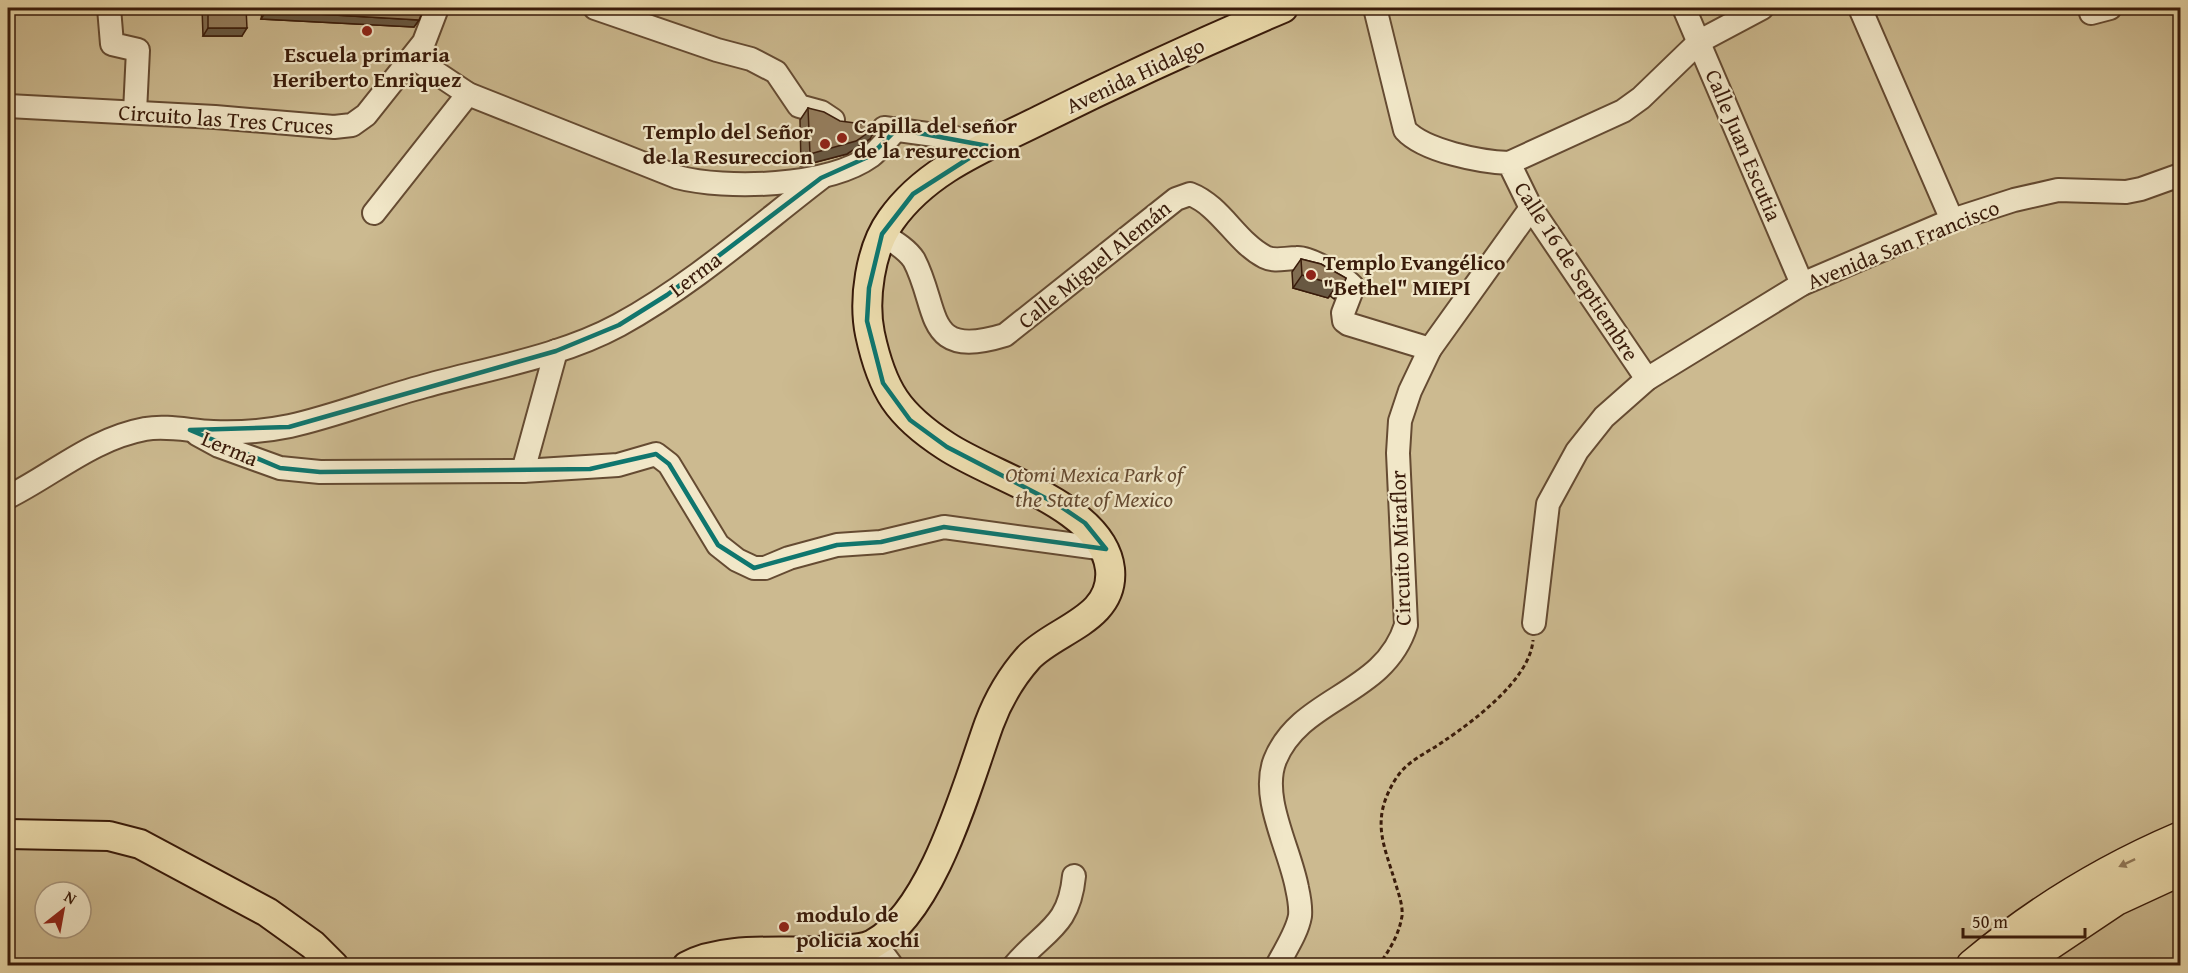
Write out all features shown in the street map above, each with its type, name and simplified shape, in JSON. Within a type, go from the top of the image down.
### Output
[{"type":"highway","points":[[1973,966],[2000,943],[2103,874],[2181,839]]},
{"type":"highway","points":[[2015,966],[2115,899],[2181,869]]},
{"type":"main road","name":"Avenida Hidalgo","points":[[882,234],[891,219],[928,181],[966,156],[1110,85],[1283,8]]},
{"type":"main road","points":[[687,966],[706,957],[723,954],[808,953],[859,948],[875,943],[905,915],[930,878],[953,825],[993,714],[1007,687],[1040,648],[1078,624],[1101,604],[1109,590],[1111,574],[1106,549],[1085,523],[1057,504],[947,447],[910,420],[895,404],[883,383],[867,321],[869,288],[882,234]]},
{"type":"main road","points":[[8,834],[109,836],[140,844],[267,912],[313,945],[334,966]]},
{"type":"street","name":"Circuito las Tres Cruces","points":[[8,106],[135,112],[334,127],[352,125],[366,115],[414,58],[424,42],[437,8]]},
{"type":"street","points":[[595,8],[633,14],[717,50],[751,59],[776,72],[799,106],[821,112],[833,120],[956,138],[988,146]]},
{"type":"street","name":"Calle 16 de Septiembre","points":[[1375,8],[1405,130],[1412,138],[1432,147],[1509,163],[1623,111],[1641,98],[1700,41],[1762,8]]},
{"type":"street","name":"Calle Juan Escutia","points":[[1684,8],[1802,284]]},
{"type":"street","points":[[1860,8],[1952,220]]},
{"type":"street","points":[[108,11],[112,44],[138,50],[135,112]]},
{"type":"street","points":[[414,58],[468,94],[677,177],[699,183],[736,184],[821,178],[870,156],[897,129]]},
{"type":"street","points":[[374,213],[468,94]]},
{"type":"street","name":"Calle 16 de Septiembre","points":[[1509,163],[1531,208],[1647,379]]},
{"type":"street","name":"Avenida San Francisco","points":[[1534,623],[1548,504],[1556,486],[1577,451],[1604,417],[1647,379],[1802,284],[1952,220],[2014,200],[2058,190],[2126,192],[2181,176]]},
{"type":"street","name":"Lerma","points":[[190,430],[214,432],[289,427],[368,402],[556,351],[619,325],[667,296],[821,178]]},
{"type":"street","name":"Calle Miguel Alemán","points":[[882,234],[913,258],[929,307],[939,328],[965,342],[990,340],[1005,335],[1176,199],[1190,194],[1204,202],[1253,249],[1266,257],[1275,260],[1299,257],[1347,279],[1353,287],[1343,313],[1344,321],[1348,324],[1430,349]]},
{"type":"street","name":"Circuito Miraflor","points":[[1277,966],[1293,934],[1300,905],[1294,870],[1269,792],[1274,762],[1280,749],[1307,717],[1376,673],[1400,643],[1406,625],[1406,614],[1398,453],[1400,421],[1410,392],[1430,349],[1531,208]]},
{"type":"street","points":[[523,471],[556,351]]},
{"type":"street","points":[[8,497],[85,450],[114,437],[146,428],[190,430]]},
{"type":"street","name":"Lerma","points":[[190,430],[219,446],[280,468],[320,472],[523,471],[609,467],[656,454],[669,464],[718,545],[737,560],[754,568],[765,568],[806,553],[837,545],[881,542],[944,527],[1106,549]]},
{"type":"street","points":[[1014,966],[1066,914],[1073,893],[1074,876]]},
{"type":"street","points":[[875,943],[892,966]]},
{"type":"path","points":[[1378,966],[1394,940],[1402,914],[1401,899],[1382,844],[1379,827],[1383,803],[1408,762],[1443,742],[1493,703],[1521,671],[1532,649],[1534,623]]},
{"type":"highlighted area","points":[[897,129],[988,146],[913,194],[882,234],[869,288],[867,321],[883,383],[910,420],[947,447],[1057,504],[1085,523],[1106,549],[944,527],[881,542],[837,545],[754,568],[718,545],[669,464],[656,454],[590,469],[320,472],[280,468],[190,430],[289,427],[556,351],[619,325],[667,295],[821,178],[870,156]]},
{"type":"green space","name":"Otomi Mexica Park of the State of Mexico","points":[[8,8],[2180,8],[2180,965],[8,965]]},
{"type":"building","points":[[208,8],[246,8],[247,28],[208,28]]},
{"type":"building","points":[[267,8],[424,8],[419,20],[266,11]]},
{"type":"building","points":[[808,108],[824,112],[840,121],[878,126],[856,141],[810,154]]},
{"type":"building","points":[[1301,259],[1321,264],[1346,278],[1343,286],[1339,283],[1337,285],[1302,275]]},
{"type":"place","name":"Escuela primaria Heriberto Enriquez","points":[[367,31]]},
{"type":"place","name":"Capilla del señor de la resureccion","points":[[842,138]]},
{"type":"place","name":"Templo del Señor de la Resureccion","points":[[825,144]]},
{"type":"place","name":"Templo Evangélico \"Bethel\" MIEPI","points":[[1311,275]]},
{"type":"place","name":"modulo de policia xochi","points":[[784,927]]}]
